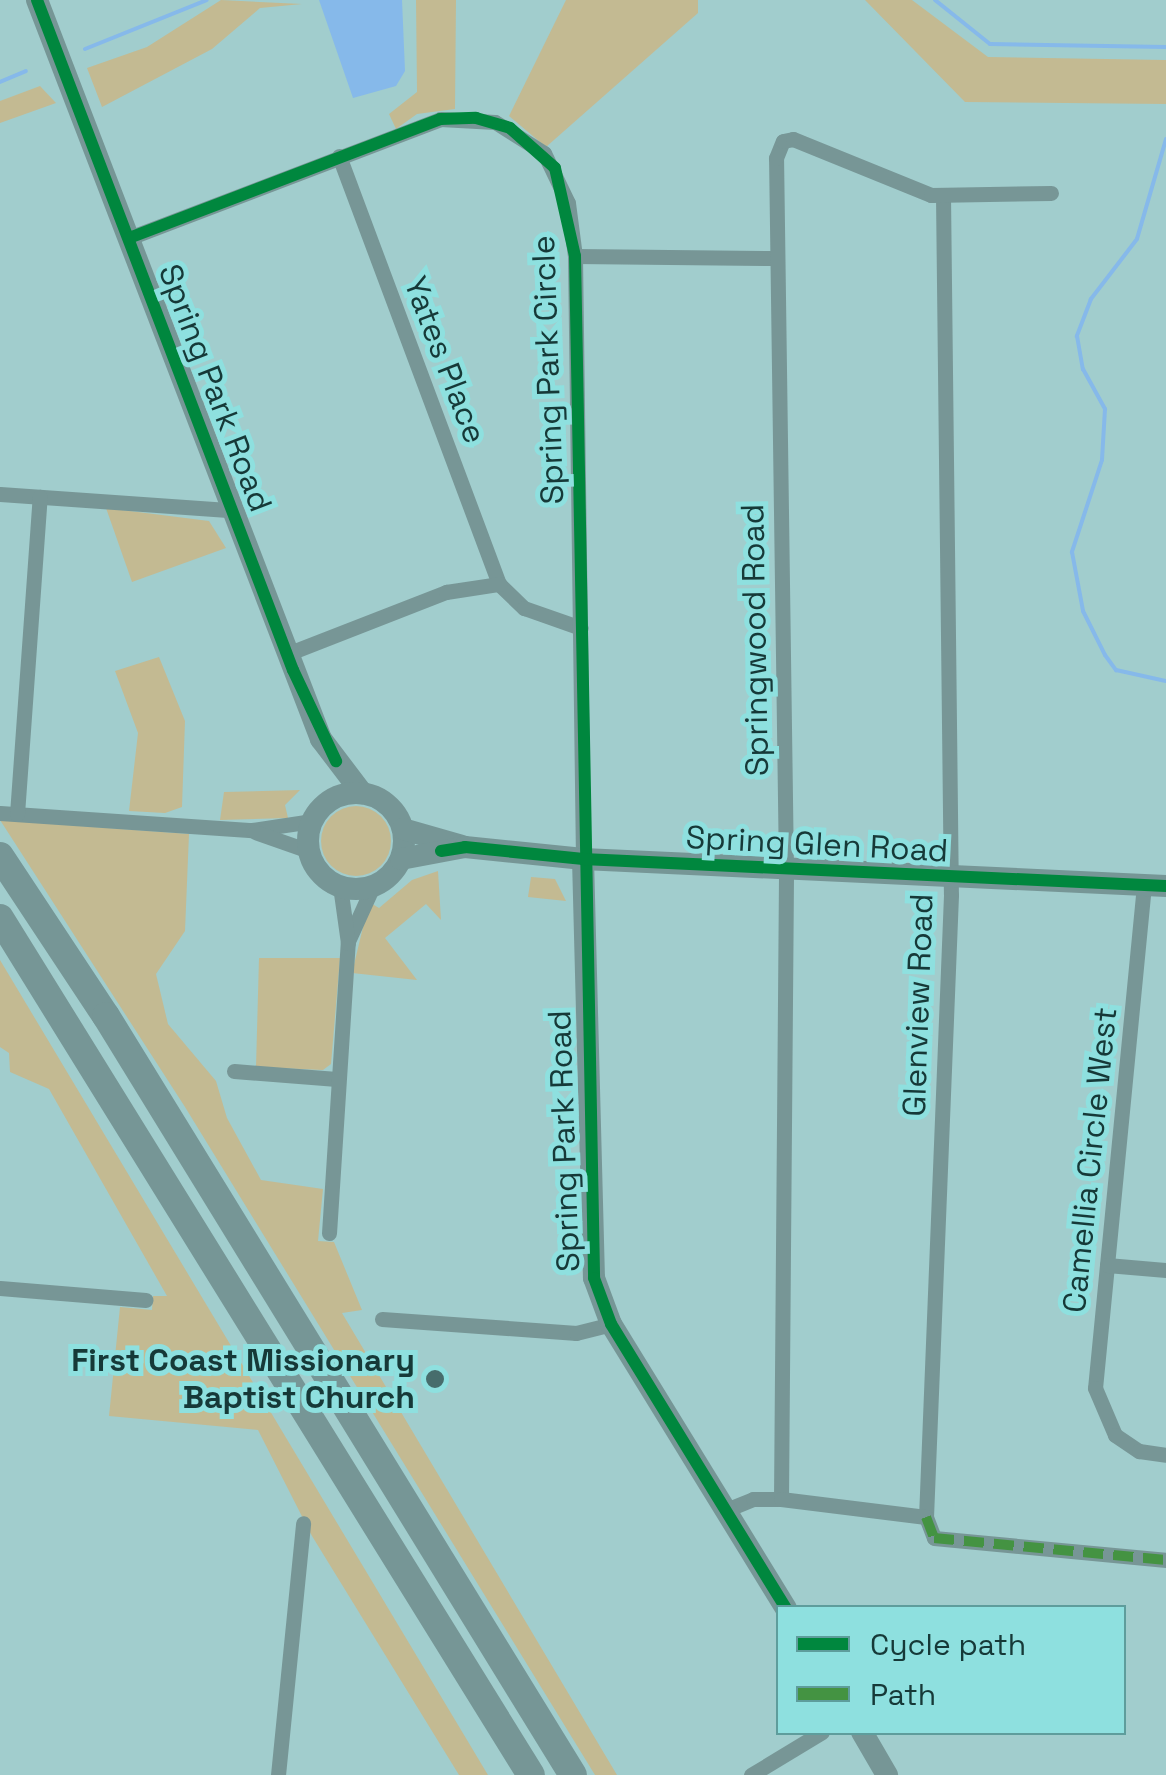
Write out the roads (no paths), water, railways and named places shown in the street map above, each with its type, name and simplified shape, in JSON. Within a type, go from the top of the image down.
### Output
[{"type":"highway","points":[[1,858],[114,1030],[573,1775]]},
{"type":"highway","points":[[0,918],[530,1775]]},
{"type":"main road","name":"Spring Park Road","points":[[37,0],[321,739],[329,802]]},
{"type":"main road","name":"Spring Park Road","points":[[321,739],[362,793]]},
{"type":"main road","points":[[362,793],[388,805],[403,829],[401,859],[373,886],[340,886],[323,876],[309,850],[312,822],[329,802],[362,793]]},
{"type":"main road","name":"Spring Glen Road","points":[[403,829],[465,847],[583,859],[1155,886]]},
{"type":"main road","name":"Spring Glen Road","points":[[401,859],[465,847]]},
{"type":"main road","name":"Spring Park Road","points":[[583,859],[591,1252],[611,1324],[784,1605]]},
{"type":"main road","points":[[864,1735],[887,1775]]},
{"type":"street","name":"Spring Park Circle","points":[[129,238],[440,120],[476,118],[510,128],[554,168],[575,256],[583,859]]},
{"type":"street","name":"Springwood Road","points":[[781,1499],[786,870],[776,158],[783,141],[804,141],[943,195]]},
{"type":"street","name":"Yates Place","points":[[338,156],[499,584]]},
{"type":"street","points":[[943,195],[1050,193]]},
{"type":"street","name":"Glenview Road","points":[[926,1517],[950,878],[943,195]]},
{"type":"street","points":[[575,256],[776,258]]},
{"type":"street","points":[[0,494],[231,510]]},
{"type":"street","points":[[17,814],[40,497]]},
{"type":"street","points":[[287,654],[446,592],[499,584],[524,608],[582,628]]},
{"type":"street","points":[[0,813],[252,830],[312,822]]},
{"type":"street","points":[[252,830],[309,850]]},
{"type":"street","points":[[328,1234],[348,943],[340,886]]},
{"type":"street","points":[[348,943],[373,886]]},
{"type":"street","name":"Camellia Circle West","points":[[1155,886],[1095,1388],[1114,1436],[1138,1451],[1166,1455]]},
{"type":"street","points":[[234,1071],[337,1079]]},
{"type":"street","points":[[1108,1265],[1166,1270]]},
{"type":"street","points":[[0,1288],[146,1300]]},
{"type":"street","points":[[382,1319],[576,1334],[611,1324]]},
{"type":"street","points":[[726,1510],[753,1499],[781,1499],[926,1517],[934,1538],[1166,1560]]},
{"type":"street","points":[[278,1775],[303,1523]]},
{"type":"street","points":[[751,1775],[817,1735]]},
{"type":"water","points":[[319,0],[402,0],[405,71],[396,86],[353,98]]},
{"type":"waterway","points":[[85,49],[207,0]]},
{"type":"waterway","points":[[935,0],[990,44],[1166,47]]},
{"type":"waterway","points":[[0,82],[26,71]]},
{"type":"waterway","points":[[1166,139],[1137,239],[1091,299],[1077,336],[1083,369],[1105,409],[1102,460],[1072,552],[1083,611],[1105,655],[1116,670],[1166,681]]},
{"type":"place","name":"First Coast Missionary Baptist Church","points":[[435,1379]]}]
